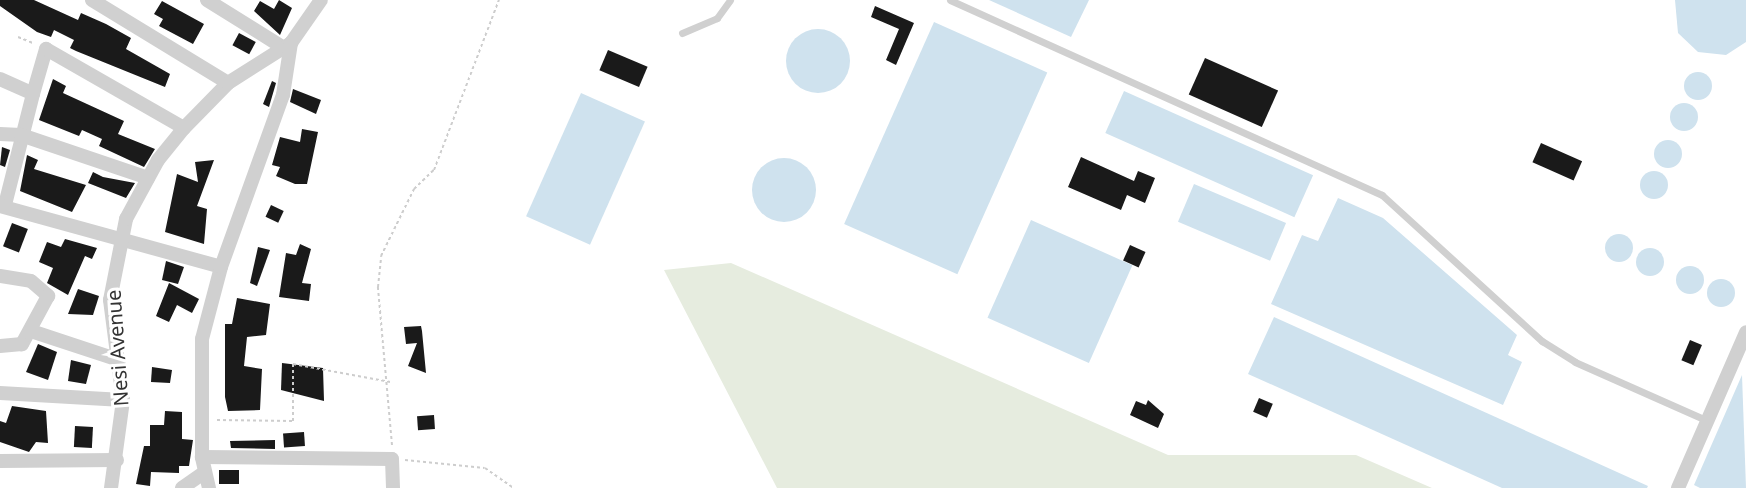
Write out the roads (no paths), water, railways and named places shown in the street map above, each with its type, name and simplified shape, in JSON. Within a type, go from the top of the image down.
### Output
[{"type":"street","points":[[92,0],[228,83]]},
{"type":"street","points":[[207,0],[285,44],[283,95],[221,267],[202,339],[202,457],[209,488]]},
{"type":"street","name":"Nesi Avenue","points":[[111,488],[117,460],[123,400],[110,300],[120,239],[148,178],[184,128],[228,83],[285,44],[321,0]]},
{"type":"street","points":[[184,128],[46,49],[2,205],[221,267]]},
{"type":"street","points":[[0,79],[33,94]]},
{"type":"street","points":[[0,134],[21,135],[148,178]]},
{"type":"street","points":[[0,276],[31,281],[48,296],[31,331],[15,347],[0,346]]},
{"type":"street","points":[[31,331],[119,360]]},
{"type":"street","points":[[1678,488],[1746,332]]},
{"type":"street","points":[[0,393],[123,400]]},
{"type":"street","points":[[202,457],[392,459],[393,488]]},
{"type":"street","points":[[0,461],[117,460]]},
{"type":"street","points":[[182,488],[205,472]]},
{"type":"lane","points":[[682,33],[717,18],[730,0]]},
{"type":"lane","points":[[950,0],[1382,195],[1542,341],[1575,362],[1708,422]]},
{"type":"water","points":[[989,0],[1089,0],[1071,37]]},
{"type":"water","points":[[1675,0],[1746,0],[1746,42],[1726,55],[1698,52],[1678,33]]},
{"type":"water","points":[[934,22],[1047,72],[957,274],[844,224]]},
{"type":"water","points":[[818,29],[830,31],[841,38],[848,49],[850,61],[848,73],[841,84],[830,91],[818,93],[806,91],[795,84],[788,73],[786,61],[788,49],[795,38],[806,31]]},
{"type":"water","points":[[1698,72],[1708,76],[1712,86],[1708,96],[1698,100],[1688,96],[1684,86],[1688,76]]},
{"type":"water","points":[[1124,91],[1313,175],[1294,217],[1105,133]]},
{"type":"water","points":[[581,93],[645,121],[590,245],[526,216]]},
{"type":"water","points":[[1684,103],[1694,107],[1698,117],[1694,127],[1684,131],[1674,127],[1670,117],[1674,107]]},
{"type":"water","points":[[1668,140],[1678,144],[1682,154],[1678,164],[1668,168],[1658,164],[1654,154],[1658,144]]},
{"type":"water","points":[[784,158],[796,160],[807,167],[814,178],[816,190],[814,202],[807,213],[796,220],[784,222],[772,220],[761,213],[754,202],[752,190],[754,178],[761,167],[772,160]]},
{"type":"water","points":[[1654,171],[1664,175],[1668,185],[1664,195],[1654,199],[1644,195],[1640,185],[1644,175]]},
{"type":"water","points":[[1194,184],[1286,223],[1270,261],[1178,222]]},
{"type":"water","points":[[1338,198],[1383,218],[1517,335],[1508,355],[1522,362],[1503,405],[1271,304],[1302,235],[1318,241]]},
{"type":"water","points":[[1031,220],[1132,265],[1089,363],[987,318]]},
{"type":"water","points":[[1619,234],[1629,238],[1633,248],[1629,258],[1619,262],[1609,258],[1605,248],[1609,238]]},
{"type":"water","points":[[1650,248],[1660,252],[1664,262],[1660,272],[1650,276],[1640,272],[1636,262],[1640,252]]},
{"type":"water","points":[[1690,266],[1700,270],[1704,280],[1700,290],[1690,294],[1680,290],[1676,280],[1680,270]]},
{"type":"water","points":[[1721,279],[1731,283],[1735,293],[1731,303],[1721,307],[1711,303],[1707,293],[1711,283]]},
{"type":"water","points":[[1274,317],[1648,486],[1647,488],[1502,488],[1248,374]]},
{"type":"water","points":[[1742,375],[1746,488],[1700,488],[1694,485]]}]
